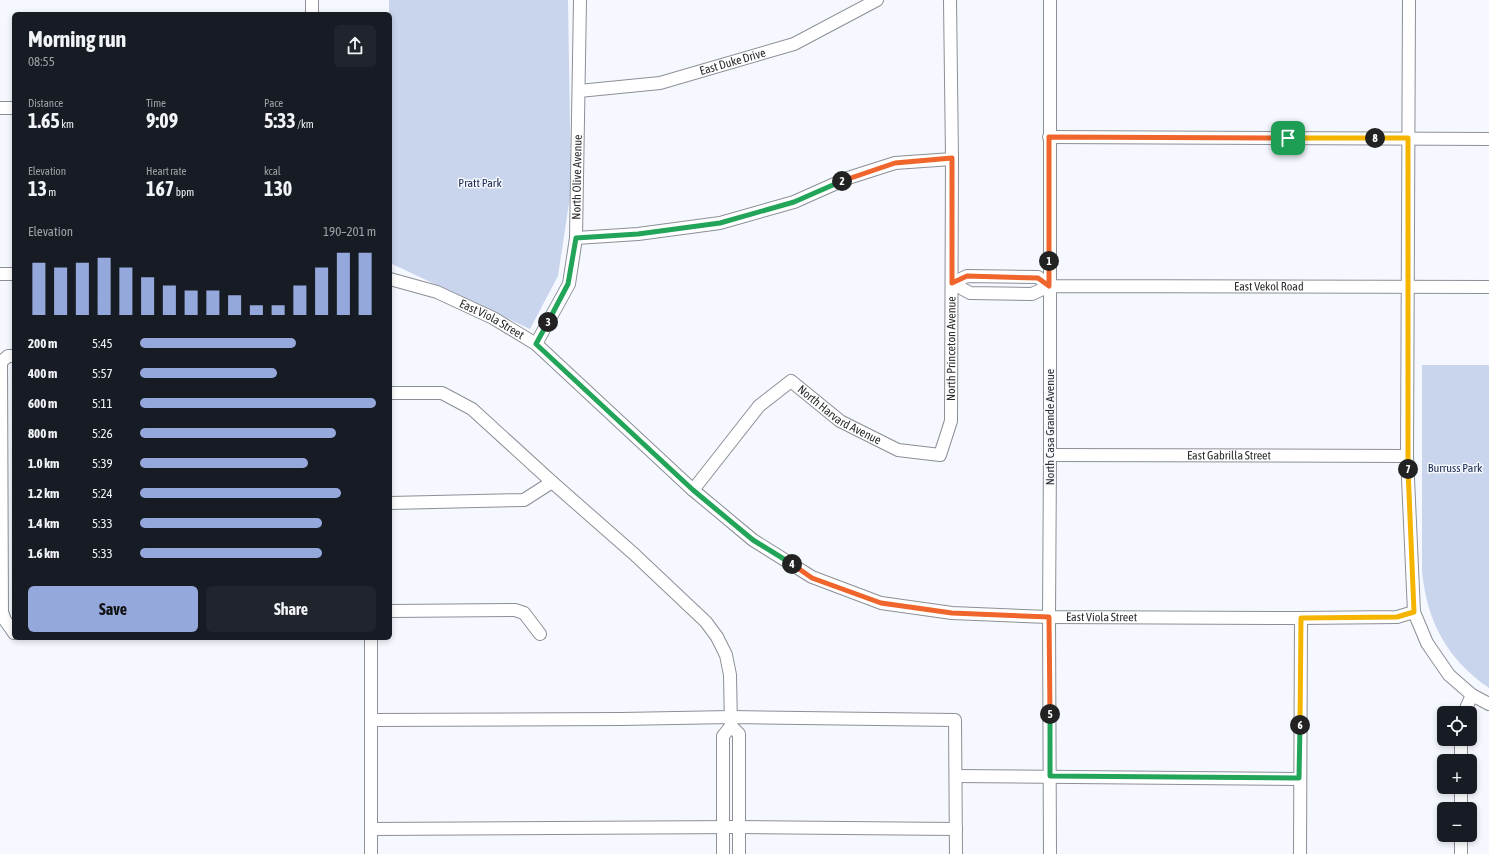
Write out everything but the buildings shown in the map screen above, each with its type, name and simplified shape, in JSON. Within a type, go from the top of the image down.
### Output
[{"type":"street","points":[[312,0],[312,12]]},
{"type":"street","name":"North Olive Avenue","points":[[536,344],[568,284],[576,238],[580,0]]},
{"type":"street","name":"East Duke Drive","points":[[579,91],[660,83],[794,44],[877,0]]},
{"type":"street","name":"North Princeton Avenue","points":[[940,454],[950,421],[952,158],[950,0]]},
{"type":"street","name":"North Casa Grande Avenue","points":[[1050,0],[1050,854]]},
{"type":"street","points":[[1409,0],[1407,456],[1414,612],[1427,643],[1449,675],[1472,695],[1489,704]]},
{"type":"street","points":[[0,108],[12,108]]},
{"type":"street","points":[[1049,137],[1408,138],[1489,140]]},
{"type":"street","points":[[576,238],[638,234],[720,223],[794,202],[848,178],[895,163],[952,158]]},
{"type":"street","points":[[0,274],[12,274]]},
{"type":"street","name":"East Vekol Road","points":[[952,283],[967,276],[1038,278],[1049,286]]},
{"type":"street","name":"East Viola Street","points":[[392,280],[437,292],[494,318],[536,344],[693,490],[753,540],[812,578],[881,603],[952,613],[1049,617],[1397,617],[1414,612]]},
{"type":"street","name":"East Vekol Road","points":[[952,283],[970,293],[1032,294],[1049,286],[1489,287]]},
{"type":"street","points":[[12,356],[8,356],[1,362],[8,543],[2,612],[12,630]]},
{"type":"street","name":"North Harvard Avenue","points":[[693,490],[759,406],[791,381],[840,421],[898,450],[940,454]]},
{"type":"street","points":[[392,392],[442,393],[472,409],[634,554],[706,622],[717,637],[726,655],[730,675],[731,722],[723,736],[723,854]]},
{"type":"street","name":"East Gabrilla Street","points":[[1050,455],[1407,456]]},
{"type":"street","points":[[392,503],[524,500],[552,482]]},
{"type":"street","points":[[392,611],[515,610],[524,613],[540,634]]},
{"type":"street","points":[[1300,854],[1299,778],[1301,618]]},
{"type":"street","points":[[371,640],[371,854]]},
{"type":"street","points":[[1467,706],[1472,695]]},
{"type":"street","points":[[372,720],[613,720],[731,722],[955,720],[956,854]]},
{"type":"street","points":[[731,722],[739,734],[739,854]]},
{"type":"street","points":[[956,776],[1299,778]]},
{"type":"street","points":[[371,829],[723,827],[956,829]]},
{"type":"street","points":[[1461,842],[1462,854]]},
{"type":"green space","name":"Pratt Park","points":[[389,0],[568,0],[571,190],[558,276],[530,329],[392,264],[392,12],[389,12]]},
{"type":"green space","name":"Burruss Park","points":[[1422,365],[1489,365],[1489,688],[1474,677],[1451,652],[1434,623],[1425,589],[1422,571]]},
{"type":"route","points":[[1049,137],[1288,138],[1408,138],[1407,456],[1414,612],[1397,617],[1301,618],[1299,778],[1050,776],[1049,617],[952,613],[881,603],[812,578],[753,540],[693,490],[536,344],[568,284],[576,238],[638,234],[720,223],[794,202],[848,178],[895,163],[952,158],[952,283],[967,276],[1038,278],[1049,286],[1049,137]]}]
